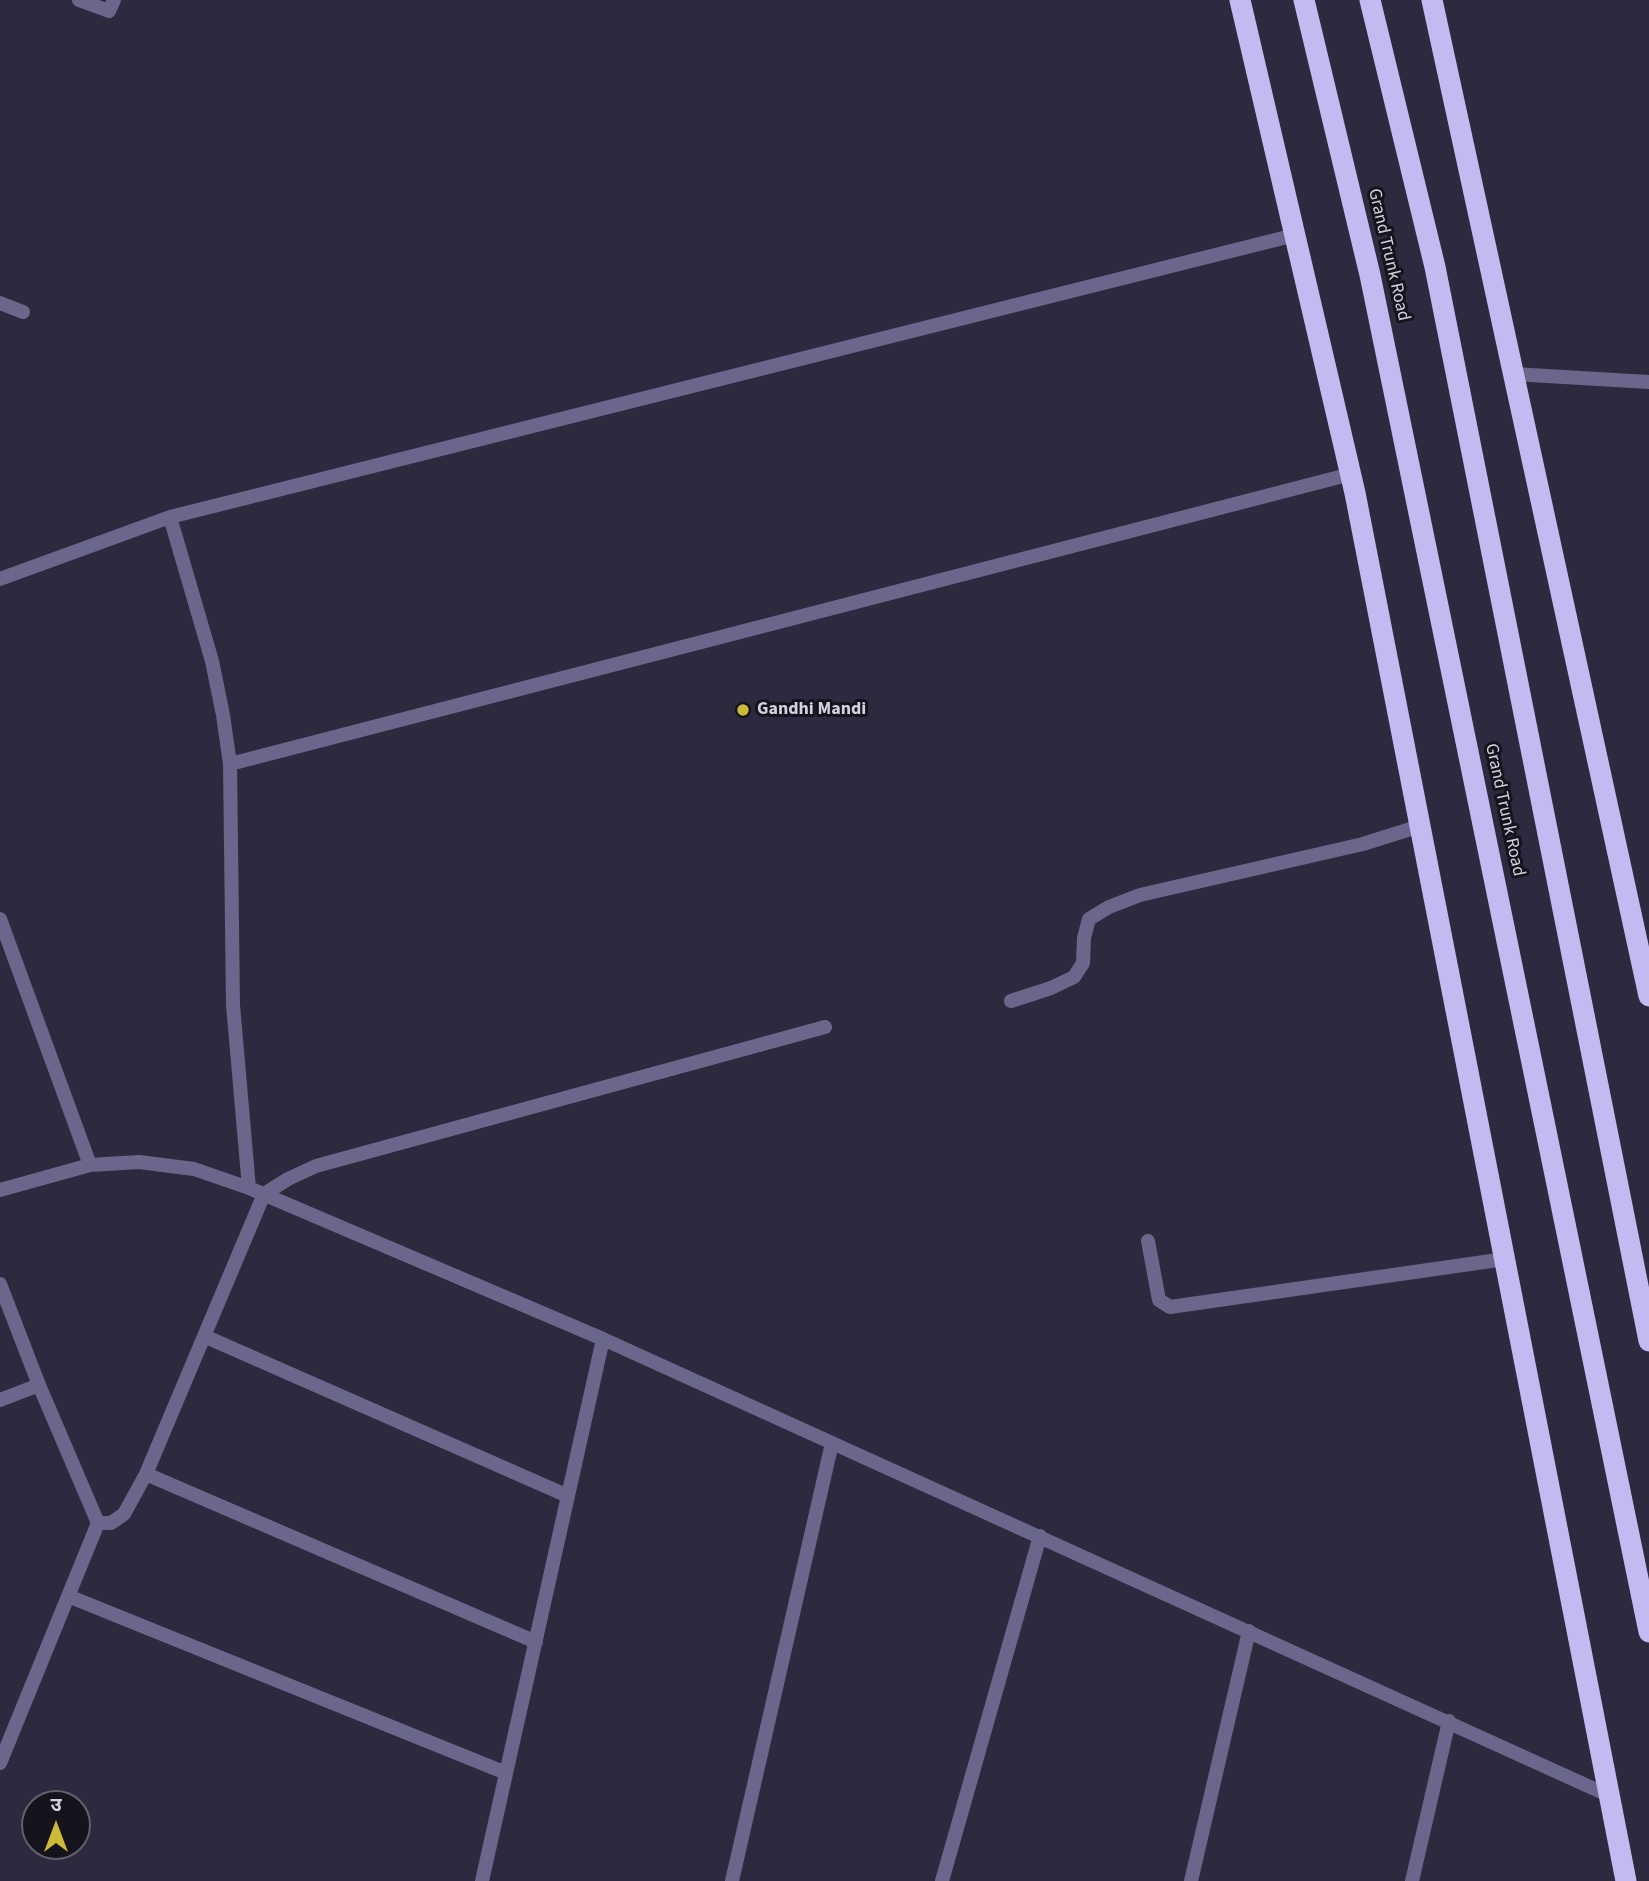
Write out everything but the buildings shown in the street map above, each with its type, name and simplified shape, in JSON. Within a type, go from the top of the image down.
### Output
[{"type":"highway","points":[[1240,0],[1351,474],[1626,1881]]},
{"type":"highway","name":"Grand Trunk Road","points":[[1304,0],[1370,275],[1649,1632]]},
{"type":"highway","name":"Grand Trunk Road","points":[[1370,0],[1435,267],[1649,1341]]},
{"type":"highway","points":[[1432,0],[1649,996]]},
{"type":"street","points":[[79,0],[109,12],[114,0]]},
{"type":"street","points":[[0,579],[170,517],[1295,235]]},
{"type":"street","points":[[0,303],[23,312]]},
{"type":"street","points":[[1513,374],[1649,383]]},
{"type":"street","points":[[230,764],[1351,474]]},
{"type":"street","points":[[170,517],[212,660],[230,764],[233,1004],[249,1188]]},
{"type":"street","points":[[1011,1001],[1074,977],[1083,963],[1084,938],[1089,919],[1109,907],[1140,895],[1363,844],[1420,826]]},
{"type":"street","points":[[0,919],[90,1165]]},
{"type":"street","points":[[98,1523],[111,1523],[124,1514],[146,1474],[264,1194],[316,1166],[825,1027]]},
{"type":"street","points":[[0,1190],[90,1165],[139,1162],[194,1169],[249,1188],[603,1339],[1610,1796]]},
{"type":"street","points":[[1148,1241],[1158,1300],[1170,1307],[1505,1259]]},
{"type":"street","points":[[0,1284],[39,1385],[98,1523],[0,1763]]},
{"type":"street","points":[[204,1336],[568,1496]]},
{"type":"street","points":[[481,1881],[603,1339]]},
{"type":"street","points":[[0,1400],[39,1385]]},
{"type":"street","points":[[732,1881],[832,1443]]},
{"type":"street","points":[[146,1474],[536,1642]]},
{"type":"street","points":[[942,1881],[1040,1536]]},
{"type":"street","points":[[68,1596],[506,1773]]},
{"type":"street","points":[[1191,1881],[1249,1631]]},
{"type":"street","points":[[1412,1881],[1449,1721]]},
{"type":"place","name":"Gandhi Mandi","points":[[743,710]]}]
